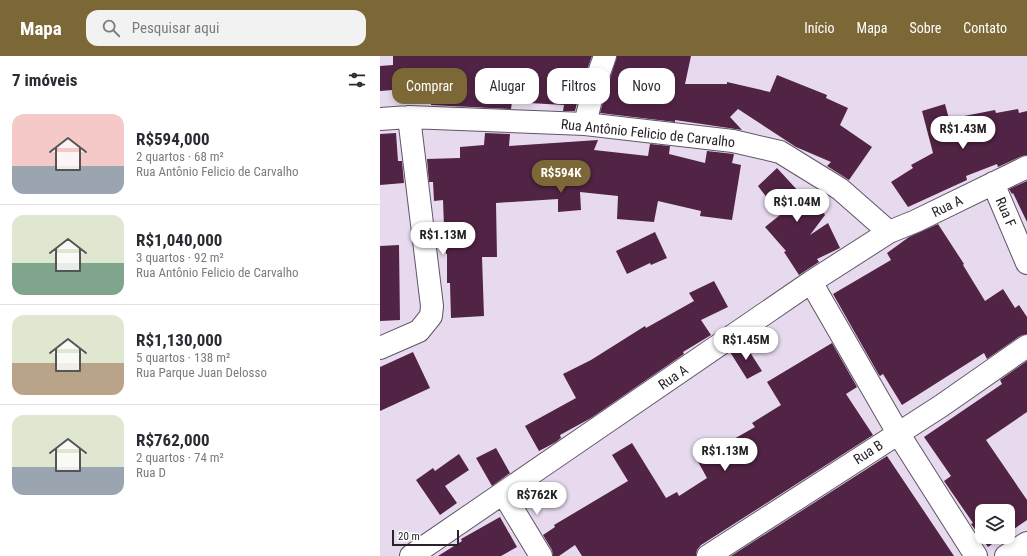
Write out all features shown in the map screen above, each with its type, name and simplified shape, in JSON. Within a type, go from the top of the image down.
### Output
[{"type":"street","points":[[585,124],[594,87],[605,56]]},
{"type":"street","points":[[380,348],[419,331],[431,316],[432,306],[409,117]]},
{"type":"street","name":"Rua Antônio Felicio de Carvalho","points":[[380,119],[409,117],[585,124],[733,141],[780,152],[840,189],[889,232]]},
{"type":"street","name":"Rua A","points":[[411,556],[811,282],[889,232],[916,221],[1027,167]]},
{"type":"street","name":"Rua F","points":[[993,183],[1027,263]]},
{"type":"street","points":[[811,282],[898,433],[976,556]]},
{"type":"street","name":"Rua B","points":[[708,556],[941,406],[1027,346]]},
{"type":"street","points":[[503,493],[541,556]]},
{"type":"street","points":[[1006,556],[1027,543]]},
{"type":"building","points":[[393,56],[592,56],[588,68],[547,68],[547,104],[577,104],[575,111],[563,111],[564,105],[539,104],[539,68],[475,68],[475,104],[512,104],[511,109],[431,105],[467,104],[467,68],[392,68],[392,90],[380,91],[380,66],[393,65]]},
{"type":"building","points":[[617,56],[691,56],[685,84],[727,84],[727,82],[770,92],[777,75],[827,95],[826,98],[848,108],[840,125],[872,147],[849,180],[827,166],[831,162],[796,147],[738,109],[730,117],[742,130],[675,120],[675,122],[600,113],[602,104],[610,104],[610,78]]},
{"type":"building","points":[[945,104],[949,119],[995,110],[996,113],[1018,109],[1019,113],[1027,111],[1027,155],[998,167],[997,164],[966,176],[967,180],[908,207],[891,182],[913,168],[911,165],[933,153],[922,111]]},
{"type":"building","points":[[396,133],[398,161],[402,161],[404,183],[380,185],[380,134]]},
{"type":"building","points":[[485,133],[510,134],[509,146],[598,140],[594,150],[648,156],[650,144],[670,146],[669,154],[705,163],[707,151],[734,154],[732,163],[741,165],[732,220],[700,216],[701,211],[658,201],[654,222],[617,219],[618,196],[580,192],[581,210],[558,212],[558,199],[496,203],[497,257],[482,257],[484,316],[451,318],[450,283],[447,283],[446,227],[444,227],[443,200],[434,201],[433,182],[429,182],[427,159],[460,158],[460,147],[484,145]]},
{"type":"building","points":[[777,168],[800,193],[804,190],[821,208],[825,215],[810,235],[828,223],[840,248],[817,259],[819,262],[799,275],[784,252],[786,251],[765,227],[780,215],[758,186]]},
{"type":"building","points":[[1027,181],[1027,222],[1013,193],[1012,194],[1009,189]]},
{"type":"building","points":[[938,224],[964,264],[963,265],[985,301],[1003,289],[1015,308],[1019,305],[1027,317],[1027,334],[1020,336],[987,359],[984,353],[902,405],[883,374],[880,376],[879,375],[833,294],[891,260],[887,253],[909,237]]},
{"type":"building","points":[[655,232],[667,258],[651,265],[650,263],[627,274],[616,251]]},
{"type":"building","points":[[399,245],[400,320],[380,321],[380,246]]},
{"type":"building","points":[[714,281],[728,307],[701,320],[711,335],[683,352],[684,354],[591,418],[560,435],[561,438],[556,442],[539,451],[525,426],[576,398],[563,374],[591,360],[645,326],[646,328],[694,301],[689,293]]},
{"type":"building","points":[[744,343],[762,371],[747,379],[730,352]]},
{"type":"building","points":[[832,343],[857,387],[846,394],[873,435],[701,545],[697,550],[696,556],[582,556],[575,545],[559,556],[553,556],[552,550],[543,535],[555,527],[554,525],[628,481],[612,455],[632,443],[666,498],[677,492],[679,496],[707,478],[696,458],[716,445],[718,448],[755,427],[752,423],[781,405],[767,382]]},
{"type":"building","points":[[413,352],[430,388],[380,411],[380,367]]},
{"type":"building","points":[[1027,361],[1027,412],[986,440],[1027,500],[1027,520],[1015,528],[1015,504],[975,504],[975,529],[971,524],[973,523],[944,481],[951,476],[924,437],[1002,384],[1000,380]]},
{"type":"building","points":[[496,448],[510,473],[492,486],[476,458]]},
{"type":"building","points":[[459,454],[469,470],[445,486],[457,503],[440,515],[416,480],[433,468],[435,471]]},
{"type":"building","points":[[887,456],[954,556],[731,556]]},
{"type":"building","points":[[500,517],[517,547],[501,556],[438,556],[462,541],[461,539]]}]
